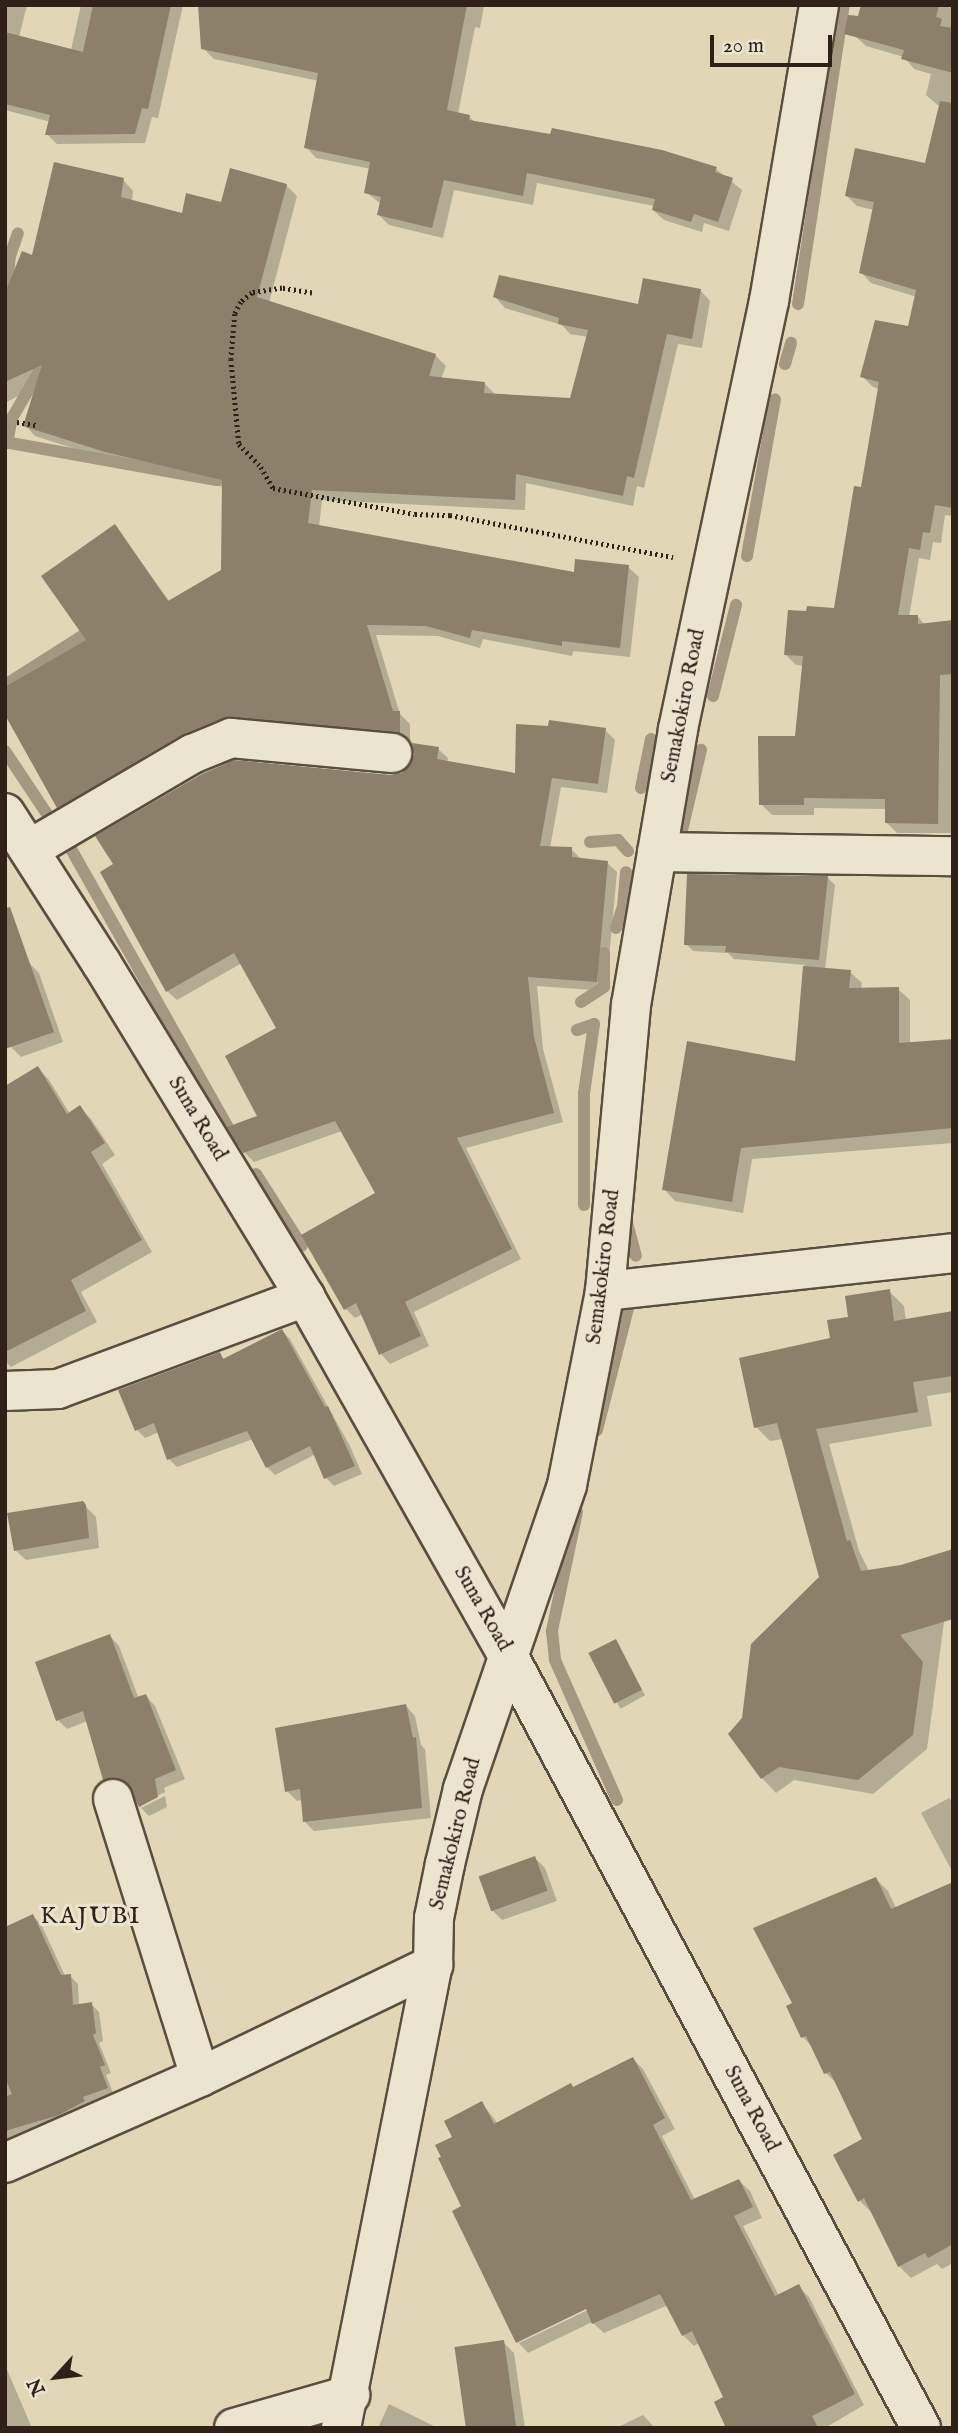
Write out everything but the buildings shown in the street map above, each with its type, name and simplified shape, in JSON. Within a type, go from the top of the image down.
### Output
[{"type":"street","name":"Semakokiro Road","points":[[234,2428],[345,2411],[433,1965],[434,1918],[463,1789],[567,1485],[605,1291],[631,1005],[657,852],[712,564],[769,301],[819,5]]},
{"type":"street","points":[[30,849],[192,754],[231,738],[392,753]]},
{"type":"street","name":"Suna Road","points":[[5,813],[30,849],[305,1297],[509,1657],[920,2428]]},
{"type":"street","points":[[657,852],[953,856]]},
{"type":"street","points":[[605,1291],[953,1253]]},
{"type":"street","points":[[5,1391],[58,1389],[305,1297]]},
{"type":"street","points":[[113,1799],[200,2077]]},
{"type":"street","points":[[5,2163],[200,2077],[433,1965]]},
{"type":"path","points":[[312,293],[282,288],[252,293],[242,302],[236,314],[231,359],[239,444],[261,467],[273,488],[415,514],[450,514],[712,564]]},
{"type":"path","points":[[17,422],[36,425]]},
{"type":"waterway","points":[[798,304],[844,5]]},
{"type":"waterway","points":[[13,304],[7,288],[10,256],[18,233]]},
{"type":"waterway","points":[[785,364],[791,343]]},
{"type":"waterway","points":[[7,443],[12,418],[40,370],[33,353]]},
{"type":"waterway","points":[[747,556],[775,399]]},
{"type":"waterway","points":[[5,442],[217,480]]},
{"type":"waterway","points":[[713,696],[736,605]]},
{"type":"waterway","points":[[5,685],[96,627]]},
{"type":"waterway","points":[[641,788],[651,739]]},
{"type":"waterway","points":[[678,847],[701,750]]},
{"type":"waterway","points":[[5,751],[47,814]]},
{"type":"waterway","points":[[66,840],[235,1140]]},
{"type":"waterway","points":[[590,842],[618,840],[628,851]]},
{"type":"waterway","points":[[616,928],[623,907],[626,872]]},
{"type":"waterway","points":[[581,1002],[604,987],[604,953]]},
{"type":"waterway","points":[[577,1030],[594,1024],[584,1093],[584,1205]]},
{"type":"waterway","points":[[256,1174],[302,1246]]},
{"type":"waterway","points":[[626,1219],[636,1256]]},
{"type":"waterway","points":[[597,1430],[631,1297],[637,1297]]},
{"type":"waterway","points":[[577,1512],[552,1631],[555,1660],[617,1800]]},
{"type":"district","name":"KAJUBI","points":[[91,1917]]}]
